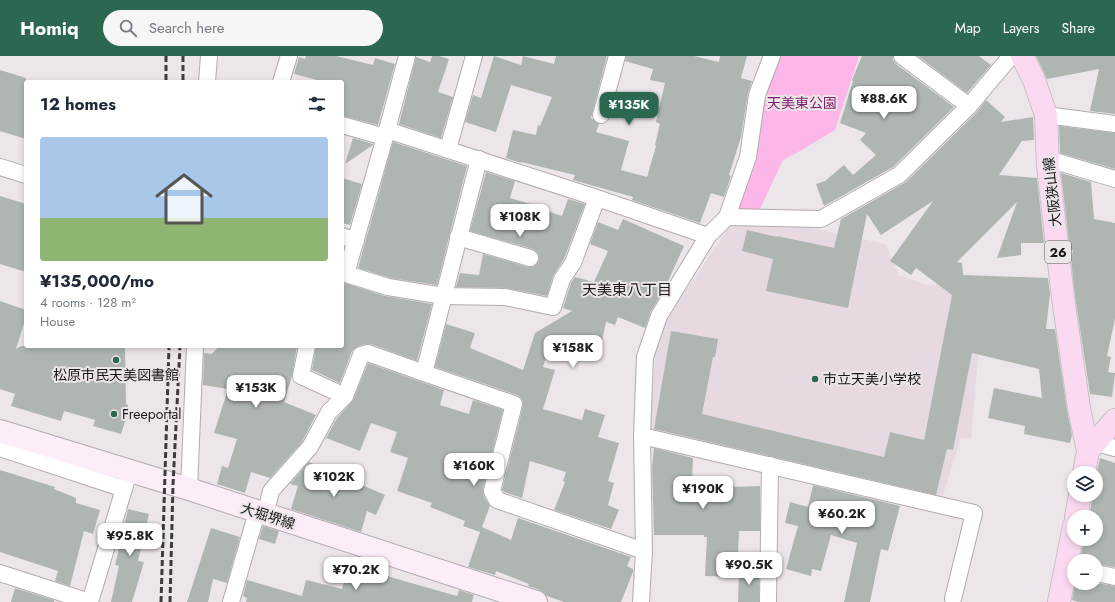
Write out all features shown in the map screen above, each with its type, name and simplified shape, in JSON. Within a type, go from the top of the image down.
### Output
[{"type":"main road","name":"大阪狭山線","points":[[1022,56],[1034,80],[1046,115],[1048,159],[1064,306],[1079,408],[1100,448]]},
{"type":"main road","name":"大阪狭山線","points":[[1088,466],[1115,420]]},
{"type":"main road","name":"大堀堺線","points":[[0,431],[127,480],[189,490],[536,602]]},
{"type":"main road","points":[[1059,602],[1067,577]]},
{"type":"street","points":[[207,80],[209,56]]},
{"type":"street","points":[[282,80],[289,56]]},
{"type":"street","points":[[407,56],[386,133],[349,238],[344,281],[444,296],[506,297],[554,307],[562,279],[573,263],[597,198]]},
{"type":"street","points":[[448,149],[474,56]]},
{"type":"street","points":[[602,115],[617,56]]},
{"type":"street","points":[[640,602],[644,551],[642,436],[645,357],[659,316],[708,236],[727,217],[748,157],[757,95],[772,56]]},
{"type":"street","points":[[902,56],[968,106]]},
{"type":"street","points":[[727,217],[822,219],[899,176],[968,106],[1011,56]]},
{"type":"street","points":[[1046,115],[1115,124]]},
{"type":"street","points":[[344,125],[386,133],[448,149],[708,236]]},
{"type":"street","points":[[424,373],[478,159]]},
{"type":"street","points":[[1048,159],[1115,179]]},
{"type":"street","points":[[0,167],[24,175]]},
{"type":"street","points":[[458,237],[530,258]]},
{"type":"street","points":[[189,490],[195,348]]},
{"type":"street","points":[[307,348],[301,376],[345,396]]},
{"type":"street","points":[[231,602],[261,513],[271,491],[310,447],[329,412],[345,396],[361,355],[368,353],[514,404],[492,491],[497,500],[644,551]]},
{"type":"street","points":[[642,436],[974,513],[953,599]]},
{"type":"street","points":[[0,448],[127,480],[90,602],[0,573]]},
{"type":"street","points":[[768,602],[770,465]]},
{"type":"street","points":[[1103,574],[1115,577]]},
{"type":"shaded area","name":"市立天美小学校","points":[[732,223],[805,227],[886,244],[899,275],[930,286],[952,280],[980,337],[971,439],[961,438],[941,501],[656,435],[650,429],[656,347],[667,318]]},
{"type":"green space","name":"天美東公園","points":[[777,56],[859,56],[835,130],[783,160],[760,209],[733,212],[760,101]]},
{"type":"building","points":[[306,56],[336,56],[373,65],[375,58],[395,64],[378,125],[344,116],[344,80],[317,80],[294,74],[299,57],[305,59]]},
{"type":"building","points":[[432,56],[439,56],[449,59],[438,92],[453,97],[441,138],[399,124],[416,57],[430,62]]},
{"type":"building","points":[[494,56],[521,65],[523,56],[554,64],[556,56],[607,56],[591,118],[599,124],[596,132],[629,141],[621,170],[647,177],[656,146],[660,124],[656,122],[665,83],[650,80],[653,69],[625,61],[626,56],[694,56],[719,62],[720,56],[747,56],[741,78],[752,81],[748,93],[741,137],[724,197],[711,193],[700,223],[632,200],[633,197],[573,180],[575,175],[521,163],[506,158],[513,130],[536,135],[538,125],[540,126],[552,97],[511,85],[496,132],[465,122],[473,95],[481,98]]},
{"type":"building","points":[[862,56],[893,56],[893,60],[896,64],[954,107],[893,167],[824,206],[816,184],[825,181],[844,165],[853,175],[876,155],[860,140],[866,133],[840,123],[853,81],[852,80]]},
{"type":"building","points":[[918,56],[979,56],[991,65],[967,93]]},
{"type":"building","points":[[1036,56],[1115,56],[1115,114],[1090,111],[1099,69],[1047,79]]},
{"type":"building","points":[[0,70],[26,78],[26,80],[24,80],[24,138],[0,131]]},
{"type":"building","points":[[986,100],[1005,117],[1001,122],[1033,117],[1034,140],[1022,141],[999,175],[1037,178],[1044,243],[1021,243],[1021,255],[997,258],[1017,202],[957,262],[962,263],[963,275],[1048,278],[1050,294],[1046,329],[1055,329],[1072,435],[1070,443],[1024,434],[1025,426],[988,418],[994,388],[1042,398],[1039,369],[972,353],[953,450],[947,449],[936,495],[654,429],[671,331],[718,339],[702,414],[884,457],[890,432],[924,440],[952,295],[916,268],[911,275],[890,261],[933,201],[881,235],[867,214],[848,308],[766,291],[773,259],[742,251],[747,230],[834,248],[841,219],[906,182],[976,113]]},
{"type":"building","points":[[1059,126],[1115,133],[1115,169],[1060,153]]},
{"type":"building","points":[[353,138],[373,145],[345,164]]},
{"type":"building","points":[[393,142],[467,166],[437,285],[390,278],[358,268]]},
{"type":"building","points":[[486,172],[515,181],[510,198],[534,205],[533,206],[562,216],[568,199],[585,204],[564,259],[553,276],[547,296],[505,288],[456,287],[460,273],[479,275],[483,254],[528,267],[533,267],[539,260],[539,255],[533,249],[470,231]]},
{"type":"building","points":[[1061,173],[1091,182],[1094,219],[1115,223],[1115,319],[1107,356],[1111,357],[1108,372],[1115,373],[1112,397],[1090,394],[1075,296],[1071,260],[1073,250],[1070,251]]},
{"type":"building","points":[[344,179],[362,184],[350,225],[344,224]]},
{"type":"building","points":[[0,196],[24,203],[24,271],[0,264]]},
{"type":"building","points":[[623,219],[684,246],[664,290],[651,311],[645,328],[618,317],[615,325],[606,322],[600,350],[561,341],[548,350],[543,367],[555,370],[543,409],[582,420],[585,409],[605,415],[598,437],[619,443],[608,481],[614,483],[608,505],[619,510],[611,529],[554,510],[565,482],[563,481],[566,472],[530,461],[522,498],[504,492],[502,490],[523,406],[521,398],[517,395],[435,367],[446,324],[475,333],[470,348],[523,370],[535,333],[572,311],[563,308],[571,283],[575,277],[594,282],[608,251],[590,244],[598,222],[618,230]]},
{"type":"building","points":[[344,283],[385,296],[432,304],[417,361],[371,344],[366,344],[358,346],[352,351],[340,383],[312,370],[316,348],[344,348]]},
{"type":"building","points":[[0,301],[24,309],[24,323],[16,349],[21,346],[24,346],[24,348],[125,348],[126,404],[128,405],[125,415],[127,416],[121,434],[93,426],[95,420],[64,411],[61,421],[11,406],[15,394],[0,389]]},
{"type":"building","points":[[217,348],[297,348],[292,376],[284,402],[316,415],[302,442],[270,478],[251,472],[245,493],[217,484],[222,466],[228,468],[237,439],[214,433],[228,389],[203,385],[204,353],[212,354]]},
{"type":"building","points":[[368,363],[444,390],[440,405],[469,414],[473,400],[503,410],[483,489],[484,496],[490,506],[482,527],[511,540],[518,518],[631,557],[627,566],[633,569],[633,572],[621,602],[564,602],[547,596],[540,590],[528,586],[529,584],[496,571],[495,575],[468,567],[480,532],[463,526],[465,521],[430,507],[432,503],[397,491],[408,458],[390,452],[397,432],[371,423],[360,451],[326,438],[337,418],[353,400]]},
{"type":"building","points":[[654,448],[693,458],[692,480],[730,482],[730,487],[760,486],[760,531],[739,531],[737,577],[705,576],[707,537],[704,537],[704,535],[654,535],[652,467]]},
{"type":"building","points":[[1100,458],[1115,463],[1115,567],[1103,565],[1103,554],[1081,554],[1083,546],[1103,546],[1103,510],[1090,510],[1092,502],[1103,502],[1103,466],[1098,466]]},
{"type":"building","points":[[309,462],[385,495],[376,515],[367,511],[361,532],[291,509],[298,486],[290,484]]},
{"type":"building","points":[[0,470],[55,487],[54,489],[76,498],[76,503],[100,510],[93,534],[84,531],[70,586],[55,581],[58,571],[0,552]]},
{"type":"building","points":[[813,485],[900,506],[888,551],[881,549],[870,602],[844,602],[857,543],[831,535],[821,571],[812,569],[811,576],[786,569],[798,526],[785,523],[790,502],[808,507]]},
{"type":"building","points":[[128,509],[149,514],[138,561],[144,562],[132,602],[111,602],[119,566],[115,565]]},
{"type":"building","points":[[263,526],[279,531],[275,544],[259,539]]},
{"type":"building","points":[[211,528],[240,537],[227,583],[213,579],[208,602],[187,602]]},
{"type":"building","points":[[349,564],[363,568],[364,565],[377,568],[376,573],[457,596],[459,590],[474,595],[472,602],[246,602],[247,598],[243,596],[247,580],[302,596],[306,580],[342,589]]},
{"type":"building","points":[[739,570],[759,571],[759,602],[738,602]]},
{"type":"building","points":[[1103,584],[1115,586],[1115,602],[1078,602],[1072,600],[1074,590],[1103,590]]},
{"type":"building","points":[[15,588],[54,600],[54,602],[11,602]]},
{"type":"railway","points":[[166,56],[166,80]]},
{"type":"railway","points":[[183,56],[183,80]]},
{"type":"railway","points":[[161,602],[169,348]]},
{"type":"railway","points":[[170,602],[173,485],[180,348]]},
{"type":"place","name":"松原市民天美図書館","points":[[116,360]]},
{"type":"place","name":"市立天美小学校","points":[[815,379]]},
{"type":"place","name":"Freeportal","points":[[114,414]]},
{"type":"district","name":"天美東八丁目","points":[[627,290]]}]
